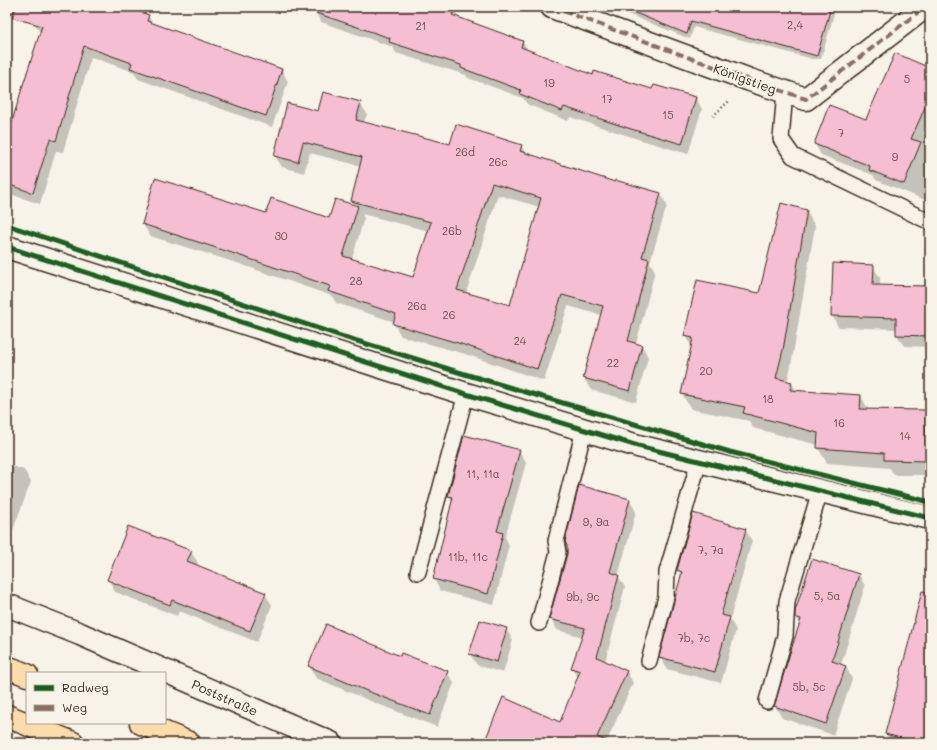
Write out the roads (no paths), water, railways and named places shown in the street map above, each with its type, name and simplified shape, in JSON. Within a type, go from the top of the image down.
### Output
[{"type":"highway","points":[[7,667],[26,675]]},
{"type":"highway","points":[[7,716],[26,724]]},
{"type":"highway","points":[[27,724],[73,743]]},
{"type":"highway","points":[[143,724],[188,743]]},
{"type":"street","name":"Königstieg","points":[[552,7],[806,99],[918,9]]},
{"type":"street","points":[[7,247],[466,394],[638,446],[930,518]]},
{"type":"street","name":"Poststraße","points":[[7,605],[80,634],[331,743]]},
{"type":"lane","points":[[785,92],[781,139],[793,156],[930,222]]},
{"type":"lane","points":[[418,572],[466,394]]},
{"type":"lane","points":[[539,623],[558,552],[556,541],[584,430]]},
{"type":"lane","points":[[649,660],[666,597],[667,572],[700,461]]},
{"type":"lane","points":[[767,701],[785,636],[787,601],[820,491]]}]
